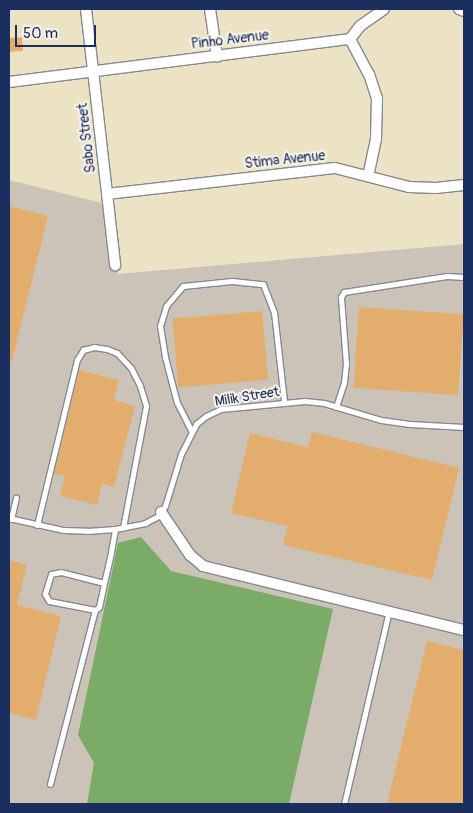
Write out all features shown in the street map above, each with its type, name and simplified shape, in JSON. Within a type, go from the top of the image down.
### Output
[{"type":"street","name":"Sabo Street","points":[[86,9],[115,265]]},
{"type":"street","points":[[210,9],[217,56]]},
{"type":"street","points":[[368,176],[376,139],[377,98],[369,74],[350,39],[360,26],[384,9]]},
{"type":"street","points":[[459,9],[464,11]]},
{"type":"street","name":"Pinho Avenue","points":[[9,82],[350,39]]},
{"type":"street","name":"Stima Avenue","points":[[107,194],[335,168],[409,186],[436,188],[464,185]]},
{"type":"street","points":[[161,512],[190,555],[203,566],[464,630]]},
{"type":"lane","points":[[336,407],[344,382],[346,364],[341,297],[344,292],[437,278],[464,277]]},
{"type":"lane","points":[[192,432],[177,403],[164,357],[160,326],[166,306],[183,286],[232,281],[263,284],[274,312],[284,401]]},
{"type":"lane","points":[[37,525],[77,360],[83,350],[94,347],[117,353],[131,368],[140,386],[146,406],[123,528]]},
{"type":"lane","name":"Milik Street","points":[[161,512],[165,506],[181,454],[196,424],[206,416],[221,409],[284,401],[305,401],[336,407],[381,420],[410,424],[464,427]]},
{"type":"lane","points":[[16,498],[10,518],[63,530],[115,530],[145,523],[161,512]]},
{"type":"lane","points":[[50,784],[95,610],[99,607],[115,530]]},
{"type":"lane","points":[[95,610],[49,601],[45,594],[47,584],[52,574],[61,572],[104,583]]},
{"type":"lane","points":[[344,804],[389,611]]},
{"type":"shaded area","points":[[9,180],[110,205],[118,274],[464,244],[464,804],[9,804]]},
{"type":"green space","points":[[141,537],[171,571],[333,609],[289,804],[87,804],[94,763],[78,735],[118,543]]},
{"type":"building","points":[[22,37],[23,51],[10,52],[9,38]]},
{"type":"building","points":[[9,206],[48,216],[12,361],[9,361]]},
{"type":"building","points":[[359,307],[464,314],[458,395],[353,388]]},
{"type":"building","points":[[262,311],[268,380],[178,388],[172,319]]},
{"type":"building","points":[[79,370],[119,380],[114,400],[135,406],[114,487],[102,484],[97,505],[60,496],[65,476],[54,474]]},
{"type":"building","points":[[312,432],[459,468],[432,580],[283,545],[288,526],[231,513],[250,433],[308,447]]},
{"type":"building","points":[[9,560],[27,565],[17,605],[61,616],[36,720],[9,713]]},
{"type":"building","points":[[427,641],[464,650],[464,804],[387,804]]}]
